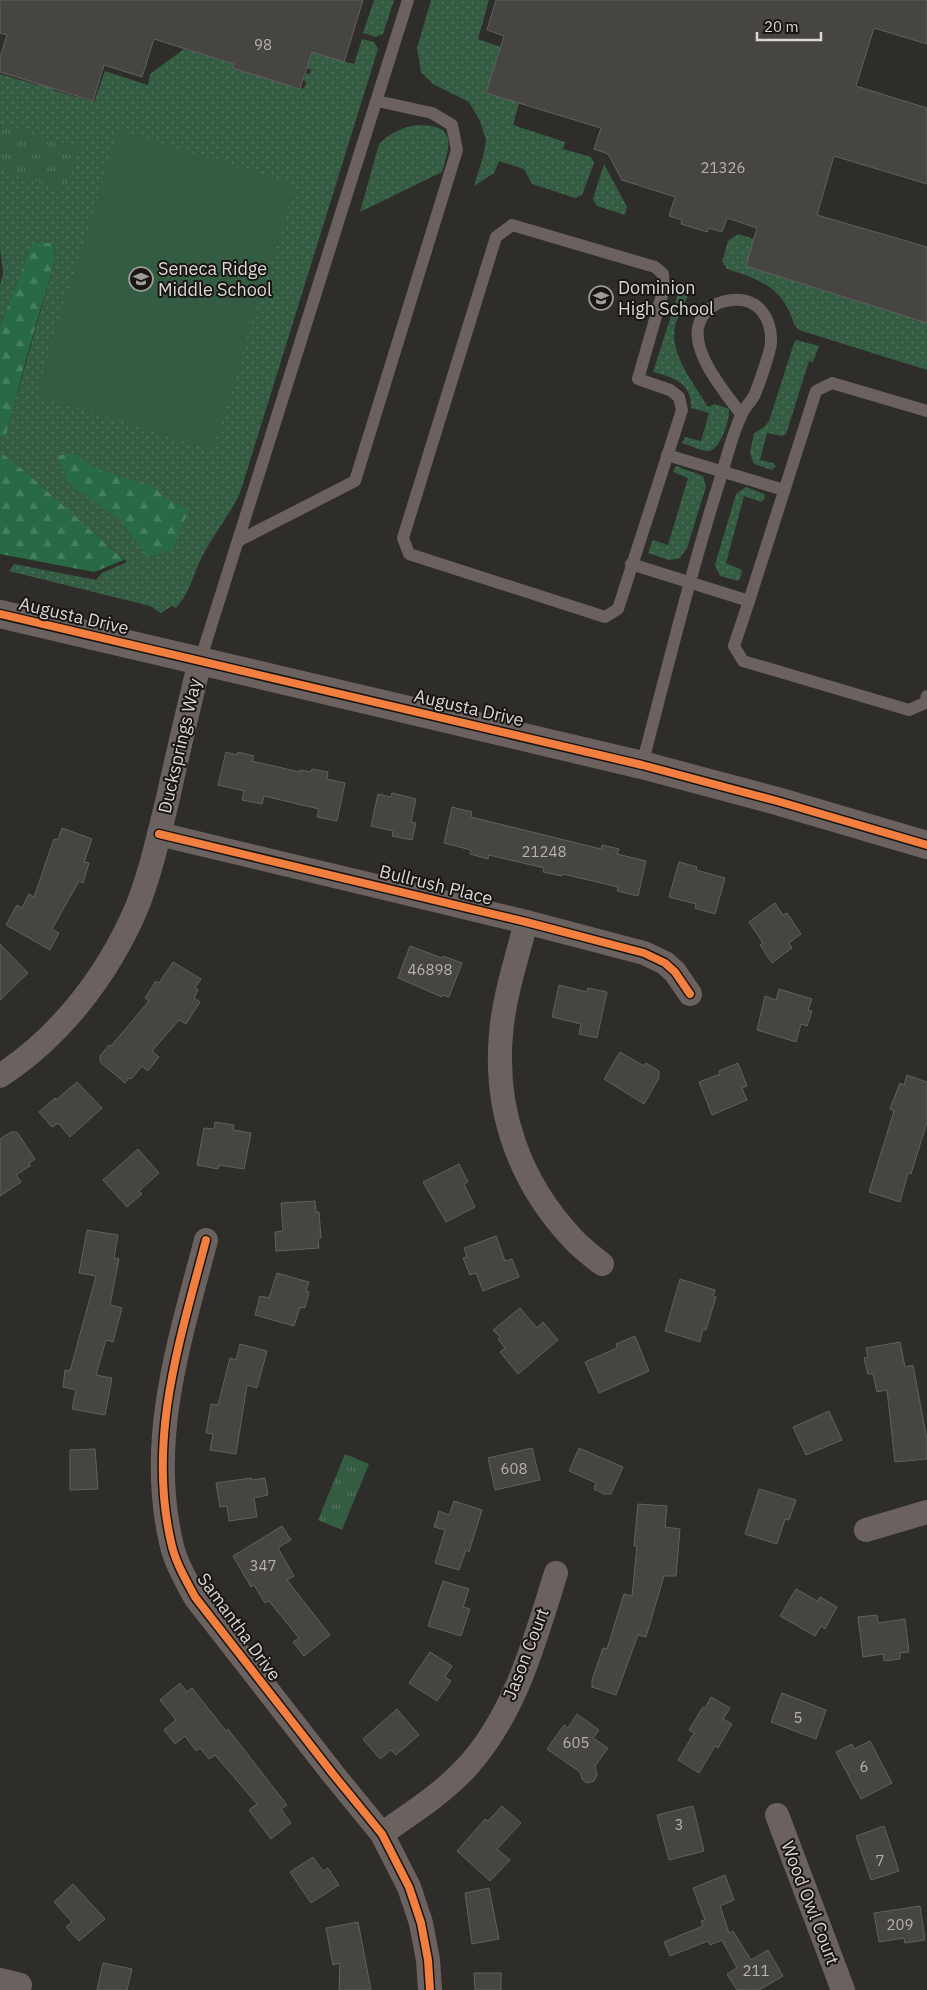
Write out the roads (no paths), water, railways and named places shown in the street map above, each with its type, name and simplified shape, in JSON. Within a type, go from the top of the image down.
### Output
[{"type":"street","name":"Augusta Drive","points":[[0,614],[642,764],[778,801],[927,845]]},
{"type":"street","name":"Ducksprings Way","points":[[0,1076],[24,1060],[50,1037],[74,1011],[105,969],[122,938],[137,906],[159,834],[200,661]]},
{"type":"street","name":"Bullrush Place","points":[[159,834],[526,922],[644,953],[664,963],[675,972],[690,994]]},
{"type":"street","points":[[526,922],[501,1033],[499,1068],[503,1103],[511,1137],[524,1170],[541,1200],[574,1241],[602,1264]]},
{"type":"street","name":"Samantha Drive","points":[[206,1240],[175,1356],[165,1412],[162,1455],[164,1496],[171,1544],[180,1568],[196,1597],[309,1744],[382,1834],[409,1887],[421,1923],[428,1960],[430,1990]]},
{"type":"street","points":[[866,1530],[927,1512]]},
{"type":"street","name":"Jason Court","points":[[382,1834],[436,1795],[466,1768],[488,1739],[519,1684],[556,1573]]},
{"type":"street","name":"Wood Owl Court","points":[[777,1815],[843,1990]]},
{"type":"lane","points":[[200,661],[408,0]]},
{"type":"lane","points":[[238,541],[355,481],[457,150],[452,125],[432,113],[377,100]]},
{"type":"lane","points":[[512,225],[655,267],[663,274],[664,288],[638,379],[670,390],[679,397],[682,410],[631,564],[618,609],[605,617],[409,554],[403,538],[496,237],[512,225]]},
{"type":"lane","points":[[642,764],[722,471],[741,414],[755,394],[771,345],[770,325],[763,312],[750,302],[733,300],[714,304],[702,316],[696,335],[700,351],[716,381],[741,414]]},
{"type":"lane","points":[[927,411],[832,383],[816,391],[734,646],[743,661],[909,710],[925,703],[927,696]]},
{"type":"lane","points":[[666,456],[784,490]]},
{"type":"lane","points":[[631,564],[749,601]]},
{"type":"place","name":"Seneca Ridge Middle School","points":[[141,279]]},
{"type":"place","name":"Dominion High School","points":[[601,298]]}]
